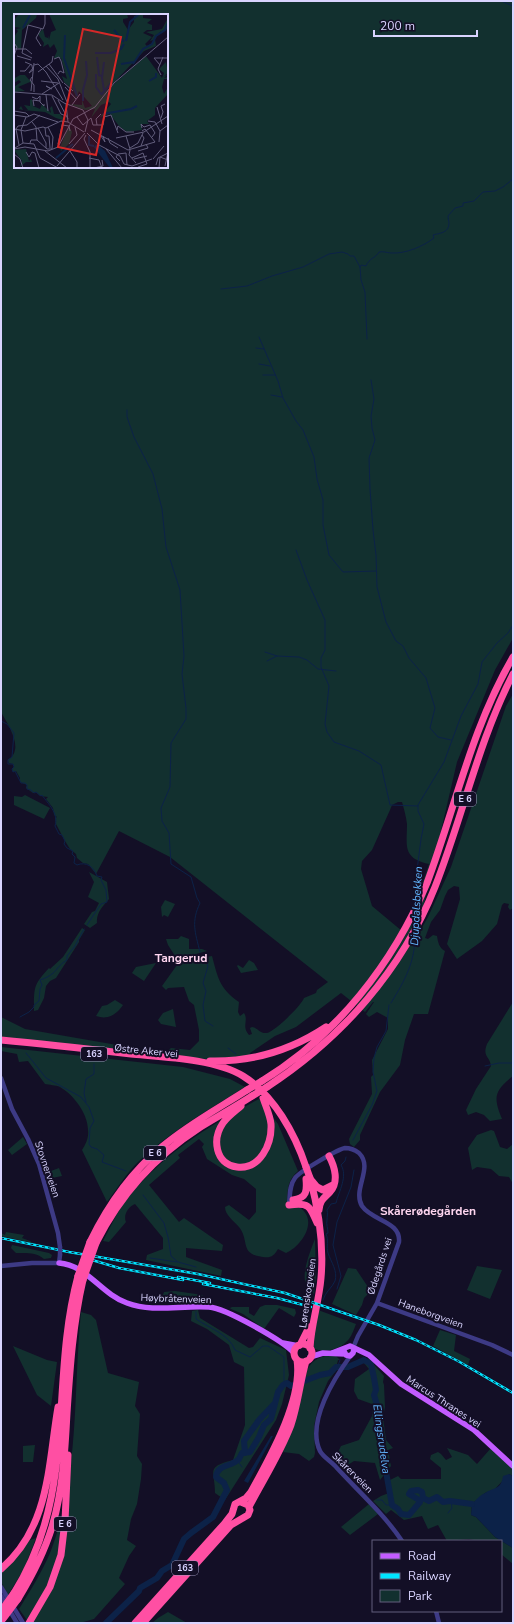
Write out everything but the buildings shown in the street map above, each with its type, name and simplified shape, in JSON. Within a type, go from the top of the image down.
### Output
[{"type":"highway","name":"E 6","points":[[263,1098],[271,1124],[268,1144],[264,1152],[256,1161],[246,1166],[236,1167],[226,1162],[219,1154],[217,1135],[222,1124],[229,1116],[338,1020],[362,993],[384,964],[416,910],[436,860],[484,716],[513,657]]},
{"type":"highway","name":"E 6","points":[[1,1611],[16,1596],[38,1548],[49,1511],[58,1458],[69,1322],[81,1278],[100,1224],[115,1198],[148,1160],[163,1146],[189,1127],[247,1090],[265,1084],[303,1062],[341,1028],[376,990],[405,947],[423,914],[435,886],[482,745],[499,702],[513,674]]},
{"type":"highway","points":[[191,1060],[236,1061],[271,1055],[306,1040],[338,1020]]},
{"type":"highway","name":"Østre Aker vei","points":[[1,1040],[191,1060],[227,1069],[244,1077],[259,1088],[274,1109]]},
{"type":"highway","name":"Østre Aker vei","points":[[1,1044],[174,1063],[206,1068],[238,1078],[250,1086],[274,1109]]},
{"type":"highway","name":"E 6","points":[[93,1243],[123,1198],[152,1164],[198,1129],[252,1097]]},
{"type":"highway","name":"Lørenskogveien","points":[[249,1508],[284,1442],[293,1418],[300,1377],[309,1354],[321,1278],[322,1251],[318,1223],[308,1179],[303,1163],[274,1109]]},
{"type":"highway","points":[[318,1223],[320,1202],[331,1191],[335,1179],[334,1171],[326,1158]]},
{"type":"highway","points":[[308,1179],[320,1189],[327,1189],[333,1185]]},
{"type":"highway","points":[[289,1203],[305,1195],[307,1191],[308,1179]]},
{"type":"highway","points":[[289,1203],[308,1205],[318,1223]]},
{"type":"highway","name":"Lørenskogveien","points":[[299,1346],[307,1334],[318,1287],[318,1223]]},
{"type":"highway","name":"E 6","points":[[2,1620],[39,1562],[52,1527],[60,1487],[73,1334],[81,1278]]},
{"type":"highway","points":[[296,1356],[302,1362],[309,1354],[305,1345],[299,1346]]},
{"type":"highway","name":"163","points":[[296,1356],[296,1349],[299,1346]]},
{"type":"highway","name":"Lørenskogveien","points":[[296,1356],[300,1377]]},
{"type":"highway","name":"E 6","points":[[1,1569],[18,1552],[27,1540],[40,1510],[44,1495],[64,1379]]},
{"type":"highway","name":"Lørenskogveien","points":[[241,1502],[251,1492],[275,1447],[298,1387]]},
{"type":"highway","name":"E 6","points":[[29,1623],[46,1594],[61,1555],[64,1533],[67,1481],[67,1416]]},
{"type":"highway","points":[[241,1502],[247,1504],[249,1508]]},
{"type":"highway","name":"163","points":[[135,1623],[225,1523],[233,1512],[234,1506],[241,1502]]},
{"type":"highway","name":"163","points":[[143,1623],[228,1528],[248,1515],[249,1508]]},
{"type":"highway","points":[[233,1512],[235,1516],[241,1519]]},
{"type":"main road","name":"Høybråtenveien","points":[[59,1262],[81,1270],[116,1297],[127,1303],[150,1308],[210,1307],[223,1310],[282,1342],[299,1346]]},
{"type":"main road","name":"Høybråtenveien","points":[[282,1342],[296,1356]]},
{"type":"main road","name":"Marcus Thranes vei","points":[[309,1354],[349,1351],[364,1353],[372,1358],[401,1384],[474,1430],[513,1466]]},
{"type":"street","name":"Stovnerveien","points":[[1,1078],[12,1109],[39,1164],[58,1233],[60,1247],[59,1262]]},
{"type":"street","name":"Ødegårds vei","points":[[326,1158],[337,1151],[346,1148],[354,1150],[360,1155],[364,1166],[359,1189],[361,1203],[369,1213],[394,1227],[398,1235],[398,1244],[377,1303]]},
{"type":"street","points":[[289,1203],[291,1187],[296,1177],[326,1158]]},
{"type":"street","name":"Høybråtenveien","points":[[1,1266],[59,1262]]},
{"type":"street","points":[[349,1351],[377,1303]]},
{"type":"street","name":"Haneborgveien","points":[[377,1303],[492,1345],[513,1356]]},
{"type":"street","name":"Skårerveien","points":[[349,1351],[344,1364],[328,1391],[321,1410],[318,1431],[319,1448],[322,1454],[332,1462],[372,1503],[401,1540]]},
{"type":"street","points":[[1,1587],[23,1623]]},
{"type":"street","points":[[1,1596],[17,1623]]},
{"type":"street","points":[[436,1612],[439,1623]]},
{"type":"green space","points":[[1,1],[513,1],[513,638],[495,670],[457,762],[416,938],[428,917],[451,867],[506,706],[513,694],[513,908],[510,910],[508,907],[509,904],[504,903],[502,905],[497,924],[482,941],[457,959],[447,944],[460,899],[459,887],[454,886],[448,890],[440,910],[431,922],[425,938],[428,939],[433,935],[437,936],[440,947],[445,951],[428,1014],[414,1014],[405,1040],[400,1065],[380,1092],[360,1135],[360,1140],[354,1147],[350,1144],[349,1139],[372,1094],[372,1060],[388,1029],[388,1018],[377,1012],[369,1017],[366,1014],[374,1002],[365,1012],[341,993],[296,1027],[275,1036],[250,1053],[249,1057],[208,1059],[193,1058],[1,1037],[1,1017],[25,1029],[117,1045],[131,1049],[166,1052],[171,1048],[190,1050],[199,1041],[199,1030],[194,1005],[189,1001],[184,987],[168,988],[166,990],[162,986],[177,965],[185,961],[212,956],[220,982],[227,992],[239,1002],[238,1012],[240,1016],[244,1013],[246,1019],[245,1026],[249,1035],[252,1034],[250,1028],[252,1027],[263,1033],[270,1032],[293,1012],[304,998],[316,993],[317,990],[328,982],[170,857],[119,831],[96,874],[88,864],[83,863],[77,858],[76,854],[70,849],[65,841],[56,824],[55,818],[57,817],[54,815],[53,808],[46,799],[48,797],[40,796],[36,792],[33,793],[26,788],[27,785],[20,782],[20,778],[16,771],[13,772],[13,764],[9,763],[8,760],[13,755],[15,750],[14,737],[1,712]],"holes":[[[402,802],[406,815],[407,845],[410,855],[429,864],[419,894],[402,931],[372,906],[361,869],[362,861],[372,850],[392,805]]]},
{"type":"green space","points":[[25,795],[50,808],[44,819],[14,805],[14,796],[22,797]]},
{"type":"green space","points":[[89,872],[107,882],[109,899],[99,913],[97,923],[90,928],[84,924],[92,912],[95,911],[99,903],[88,897],[94,882]]},
{"type":"green space","points":[[165,900],[175,904],[168,917],[164,915],[162,917],[161,907]]},
{"type":"green space","points":[[82,928],[85,930],[79,942],[56,978],[50,981],[46,986],[44,998],[38,1010],[34,1011],[37,983],[49,968],[50,969],[63,957]]},
{"type":"green space","points":[[181,936],[189,939],[189,949],[202,949],[207,951],[177,959],[166,939],[178,939]]},
{"type":"green space","points":[[249,960],[254,963],[258,970],[241,973],[237,966],[238,965],[243,968]]},
{"type":"green space","points":[[156,963],[144,981],[132,973],[136,967]]},
{"type":"green space","points":[[115,1000],[123,1005],[118,1012],[108,1017],[96,1016],[102,1006]]},
{"type":"green space","points":[[513,1002],[513,1076],[502,1086],[497,1095],[497,1105],[502,1119],[490,1121],[484,1115],[476,1112],[468,1115],[466,1110],[476,1089],[491,1066],[485,1052],[487,1044]]},
{"type":"green space","points":[[173,1009],[176,1027],[161,1024],[158,1020],[163,1013]]},
{"type":"green space","points":[[1,1047],[183,1067],[230,1079],[245,1087],[189,1122],[162,1141],[137,1163],[107,1202],[82,1150],[87,1140],[88,1133],[86,1118],[83,1111],[65,1090],[57,1086],[45,1084],[28,1061],[19,1062],[17,1054],[1,1051]]},
{"type":"green space","points":[[259,1099],[278,1124],[298,1171],[289,1184],[287,1200],[303,1210],[307,1216],[308,1222],[305,1234],[297,1246],[286,1253],[278,1249],[274,1255],[270,1257],[256,1255],[248,1250],[242,1232],[228,1215],[225,1207],[229,1205],[249,1220],[256,1212],[256,1189],[244,1179],[232,1175],[207,1159],[202,1147],[204,1144],[199,1139],[178,1155],[180,1158],[149,1185],[179,1222],[184,1218],[223,1245],[222,1251],[186,1248],[186,1257],[222,1270],[221,1276],[146,1260],[147,1255],[163,1249],[163,1238],[135,1204],[130,1207],[127,1212],[125,1217],[126,1222],[109,1242],[103,1241],[124,1203],[153,1170],[169,1156],[203,1132],[221,1120]]},
{"type":"green space","points":[[491,1130],[494,1131],[500,1147],[507,1149],[513,1144],[513,1184],[509,1177],[499,1176],[491,1169],[477,1167],[472,1170],[468,1148],[477,1135]]},
{"type":"green space","points":[[23,1137],[27,1144],[12,1155],[8,1150]]},
{"type":"green space","points":[[45,1168],[51,1171],[59,1168],[62,1176],[47,1179]]},
{"type":"green space","points":[[6,1232],[24,1235],[22,1238],[33,1243],[1,1236],[1,1233],[5,1235]]},
{"type":"green space","points":[[315,1239],[316,1277],[314,1294],[306,1283],[305,1274],[307,1261]]},
{"type":"green space","points":[[12,1245],[49,1253],[52,1255],[51,1258],[44,1259],[35,1254],[16,1253],[11,1248]]},
{"type":"green space","points":[[477,1266],[502,1270],[490,1299],[467,1290]]},
{"type":"green space","points":[[348,1268],[356,1269],[370,1292],[364,1298],[356,1315],[332,1304]]},
{"type":"green space","points":[[175,1291],[203,1295],[195,1302],[181,1301],[179,1296],[162,1298],[164,1292]]},
{"type":"green space","points":[[265,1305],[277,1305],[295,1309],[296,1313],[294,1317],[279,1308],[264,1329],[243,1314],[230,1308],[249,1307],[249,1313],[254,1316],[260,1307]]},
{"type":"green space","points":[[198,1310],[200,1318],[249,1348],[253,1347],[260,1338],[286,1350],[289,1375],[282,1404],[276,1420],[225,1500],[215,1493],[213,1475],[215,1468],[218,1465],[233,1460],[245,1425],[244,1367],[234,1362],[229,1345],[207,1329],[191,1321],[192,1311]]},
{"type":"green space","points":[[318,1310],[356,1324],[350,1337],[338,1348],[324,1351],[315,1349],[312,1336]]},
{"type":"green space","points":[[81,1312],[91,1315],[96,1320],[108,1373],[139,1382],[135,1406],[140,1414],[137,1456],[142,1464],[141,1479],[137,1504],[131,1519],[127,1540],[136,1546],[129,1556],[119,1578],[125,1584],[94,1619],[80,1623],[29,1623],[19,1609],[40,1574],[50,1553],[60,1524],[66,1494],[74,1434]]},
{"type":"green space","points":[[440,1330],[456,1335],[454,1351],[470,1359],[468,1365],[433,1346]]},
{"type":"green space","points":[[13,1346],[47,1360],[57,1362],[51,1406],[37,1395]]},
{"type":"green space","points":[[325,1356],[336,1356],[340,1360],[338,1360],[335,1372],[328,1381],[319,1402],[314,1426],[315,1453],[314,1457],[309,1461],[299,1454],[283,1452],[298,1411],[307,1370],[314,1361]]},
{"type":"green space","points":[[369,1359],[384,1376],[385,1407],[383,1417],[386,1440],[393,1448],[388,1450],[391,1466],[380,1480],[375,1463],[354,1461],[343,1468],[335,1458],[341,1446],[359,1440],[372,1416],[372,1404],[358,1399],[354,1391],[355,1379],[369,1369],[364,1363]]},
{"type":"green space","points":[[35,1445],[33,1462],[23,1462],[23,1446]]},
{"type":"green space","points":[[447,1448],[468,1455],[477,1464],[491,1448],[513,1469],[513,1476],[509,1474],[495,1489],[485,1493],[472,1504],[471,1515],[476,1517],[495,1537],[500,1540],[446,1540],[438,1525],[428,1529],[422,1516],[404,1520],[391,1510],[386,1514],[373,1501],[389,1493],[390,1495],[388,1481],[398,1476],[401,1479],[441,1479],[441,1468],[430,1459],[431,1455],[438,1452],[446,1460],[452,1457]]},
{"type":"green space","points":[[369,1504],[378,1514],[350,1535],[341,1527]]},
{"type":"green space","points":[[36,1538],[24,1569],[8,1595],[1,1582],[1,1572],[30,1540]]},
{"type":"green space","points":[[502,1541],[513,1548],[513,1564],[502,1555]]},
{"type":"green space","points":[[168,1612],[187,1623],[152,1623]]},
{"type":"water","points":[[271,1436],[273,1436],[248,1483],[244,1481]]},
{"type":"water","points":[[509,1474],[513,1476],[513,1548],[495,1537],[476,1517],[471,1515],[472,1504],[481,1495],[497,1488],[501,1484],[503,1476]]},
{"type":"waterway","points":[[501,1],[513,6]]},
{"type":"waterway","points":[[360,267],[361,265],[366,266],[369,261],[379,252],[403,252],[425,244],[434,238],[433,235],[446,231],[449,226],[448,216],[455,208],[463,206],[463,203],[474,201],[483,192],[495,191],[513,179]]},
{"type":"waterway","points":[[221,289],[247,286],[272,276],[303,267],[329,254],[342,252],[350,256],[354,256],[360,267],[361,280],[365,292],[367,339]]},
{"type":"waterway","points":[[259,337],[278,381],[283,398],[303,430],[314,457],[317,479],[323,500],[323,525],[329,555],[343,572],[376,571]]},
{"type":"waterway","points":[[256,348],[264,349]]},
{"type":"waterway","points":[[259,364],[270,366]]},
{"type":"waterway","points":[[263,375],[275,375]]},
{"type":"waterway","points":[[371,380],[374,399],[371,416],[375,440],[369,458],[377,587],[386,622],[396,641],[403,646],[409,658],[426,678],[435,708],[430,728],[438,737],[451,740]]},
{"type":"waterway","points":[[271,395],[282,397]]},
{"type":"waterway","points":[[127,410],[127,417],[134,437],[153,474],[162,509],[166,547],[180,590],[184,656],[182,674],[186,719],[171,743],[170,787],[161,808],[162,821],[169,833],[171,864],[191,877],[200,903],[195,922],[195,933],[200,952]]},
{"type":"waterway","points":[[296,550],[307,580],[325,620],[325,650],[321,658],[321,667],[329,686],[325,724],[327,732],[334,742],[359,751],[381,765],[390,805],[418,806]]},
{"type":"waterway","points":[[418,805],[444,762],[461,716],[478,684],[482,662],[497,643],[508,633],[513,625]]},
{"type":"waterway","points":[[265,652],[277,656]]},
{"type":"waterway","points":[[267,661],[277,656],[299,657],[307,660],[318,669],[336,671]]},
{"type":"waterway","points":[[1,721],[7,724],[14,733],[12,757],[8,760],[8,764],[13,764],[13,772],[15,771],[21,783],[25,783],[27,785],[27,789],[34,793],[36,792],[41,796],[42,795],[50,805],[56,817],[55,826],[59,834],[62,835],[65,841],[64,844],[67,848],[73,851],[72,854],[75,857],[74,863],[77,865],[86,864],[94,870],[97,876],[102,877],[101,880],[106,890],[107,902],[101,904],[87,925]]},
{"type":"waterway","name":"Djupdalsbekken","points":[[416,900],[416,878],[424,824],[418,811],[418,806]]},
{"type":"waterway","name":"Djupdalsbekken","points":[[415,916],[415,922]]},
{"type":"waterway","points":[[20,1017],[29,1012],[39,1001],[40,989],[42,985],[40,980],[53,973],[67,960],[67,956],[75,946],[84,929]]},
{"type":"waterway","name":"Djupdalsbekken","points":[[391,1003],[401,986],[411,963],[415,945],[415,936]]},
{"type":"waterway","points":[[206,961],[208,966],[203,983],[206,991],[203,1005],[205,1021],[213,1026]]},
{"type":"waterway","name":"Djupdalsbekken","points":[[353,1140],[372,1105],[377,1091],[373,1072],[374,1058],[377,1047],[386,1031],[389,1005]]},
{"type":"waterway","points":[[228,1048],[236,1054]]},
{"type":"waterway","points":[[26,1053],[46,1078],[81,1097],[89,1107],[94,1121],[90,1128],[89,1144],[91,1147],[97,1149],[104,1155],[102,1162],[126,1171]]},
{"type":"waterway","points":[[485,1066],[499,1063],[513,1063]]},
{"type":"waterway","points":[[86,1102],[84,1093],[86,1079],[94,1074],[94,1064]]},
{"type":"waterway","name":"Djupdalsbekken","points":[[323,1300],[334,1283],[336,1277],[335,1270],[327,1251],[327,1210],[331,1204],[336,1203],[344,1174],[341,1165],[345,1161],[346,1157]]},
{"type":"waterway","points":[[337,1289],[341,1276],[333,1245],[337,1222],[351,1187],[354,1170]]},
{"type":"waterway","points":[[143,1195],[164,1223],[171,1256],[178,1262],[196,1267]]},
{"type":"waterway","points":[[150,1258],[177,1262]]},
{"type":"waterway","points":[[193,1298],[194,1303]]},
{"type":"waterway","points":[[196,1312],[196,1319],[218,1332],[232,1344],[235,1350],[250,1357],[263,1346],[268,1346],[284,1357],[284,1384]]},
{"type":"waterway","name":"Ellingsrudelva","points":[[338,1366],[340,1360]]},
{"type":"waterway","name":"Ellingsrudelva","points":[[106,1623],[139,1591],[140,1588],[157,1578],[162,1571],[172,1565],[184,1539],[213,1517],[227,1490],[224,1483],[216,1477],[217,1473],[222,1468],[236,1462],[242,1453],[250,1452],[264,1425],[271,1419],[278,1392],[283,1385],[287,1383],[291,1386],[320,1375],[330,1373],[336,1367],[348,1367],[364,1360],[371,1364],[376,1390],[374,1395],[378,1408],[381,1444],[392,1505],[398,1509],[401,1514],[409,1515],[420,1502],[409,1494],[411,1491],[418,1490],[422,1492],[423,1498],[429,1501],[437,1497],[443,1502],[450,1501],[472,1504]]},
{"type":"waterway","name":"Ellingsrudelva","points":[[245,1453],[244,1441],[259,1420],[275,1403]]},
{"type":"waterway","points":[[237,1460],[242,1467]]},
{"type":"waterway","points":[[377,1500],[382,1500],[386,1505],[392,1505]]},
{"type":"waterway","points":[[448,1513],[452,1508],[451,1501]]},
{"type":"railway","points":[[1,1238],[69,1252],[198,1274],[285,1293],[379,1325],[416,1340],[458,1361],[513,1393]]},
{"type":"railway","points":[[92,1260],[119,1268],[183,1280]]},
{"type":"railway","points":[[178,1277],[210,1283]]},
{"type":"railway","points":[[203,1284],[277,1298],[311,1307]]},
{"type":"district","name":"Tangerud","points":[[181,958]]},
{"type":"district","name":"Skårerødegården","points":[[428,1211]]}]
